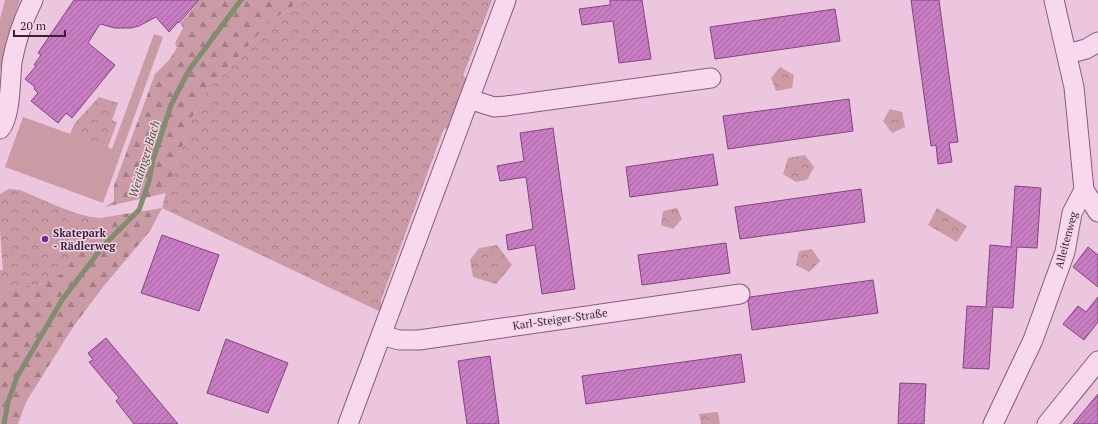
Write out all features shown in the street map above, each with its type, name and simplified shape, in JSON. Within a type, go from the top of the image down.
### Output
[{"type":"street","points":[[0,129],[4,124],[7,114],[12,62],[19,32],[33,0]]},
{"type":"street","points":[[348,424],[506,0]]},
{"type":"street","points":[[1054,0],[1074,87],[1084,190],[1098,212]]},
{"type":"street","points":[[1067,54],[1086,49],[1098,42]]},
{"type":"street","points":[[469,99],[494,107],[506,106],[711,78]]},
{"type":"street","name":"Alleitenweg","points":[[993,424],[1033,340],[1065,252],[1072,213],[1084,190]]},
{"type":"street","name":"Karl-Steiger-Straße","points":[[381,335],[399,340],[419,340],[740,294]]},
{"type":"street","points":[[1047,424],[1098,360]]},
{"type":"green space","points":[[5,0],[20,0],[6,41],[0,72],[0,19]]},
{"type":"green space","points":[[200,0],[302,0],[271,21],[207,91],[193,116],[166,193],[105,207],[114,201],[114,186],[155,74],[169,60],[177,48],[175,43],[183,28],[181,23]]},
{"type":"green space","points":[[302,0],[492,0],[463,76],[468,79],[449,130],[444,128],[381,300],[381,312],[162,208],[193,116],[207,91],[271,21]]},
{"type":"green space","points":[[154,34],[163,37],[103,203],[5,167],[23,117],[104,146],[114,121],[117,122],[108,147],[112,149]]},
{"type":"green space","points":[[780,67],[794,75],[792,88],[776,91],[771,78]]},
{"type":"green space","points":[[99,97],[118,103],[112,120],[114,121],[104,146],[70,134],[75,123]]},
{"type":"green space","points":[[890,109],[902,112],[905,127],[892,133],[883,121]]},
{"type":"green space","points":[[805,155],[814,167],[807,180],[796,182],[783,174],[788,158]]},
{"type":"green space","points":[[9,189],[20,190],[60,207],[91,217],[100,218],[87,244],[61,274],[43,284],[0,290],[0,270],[3,270],[0,230],[0,194]]},
{"type":"green space","points":[[162,208],[150,231],[103,287],[73,327],[26,402],[18,424],[0,424],[0,290],[43,284],[87,244],[100,218]]},
{"type":"green space","points":[[677,208],[682,219],[673,229],[661,225],[663,211]]},
{"type":"green space","points":[[937,208],[967,226],[957,242],[928,225]]},
{"type":"green space","points":[[497,245],[512,265],[496,284],[473,277],[470,260],[479,248]]},
{"type":"green space","points":[[812,249],[820,261],[809,272],[796,265],[799,251]]},
{"type":"green space","points":[[718,412],[720,424],[701,424],[699,414]]},
{"type":"building","points":[[74,0],[199,0],[169,32],[156,17],[139,26],[131,28],[115,28],[100,24],[88,43],[115,65],[72,118],[66,113],[58,123],[31,101],[38,93],[34,89],[35,87],[25,79],[36,66],[34,65],[41,55],[38,53]]},
{"type":"building","points":[[610,0],[642,0],[651,59],[619,63],[613,21],[582,25],[579,9],[610,5]]},
{"type":"building","points":[[911,0],[939,0],[958,142],[949,143],[952,162],[938,164],[936,145],[931,146]]},
{"type":"building","points":[[835,9],[840,41],[715,59],[710,27]]},
{"type":"building","points":[[849,99],[853,131],[728,149],[723,116]]},
{"type":"building","points":[[553,128],[575,289],[542,294],[535,245],[508,250],[506,235],[533,229],[526,177],[500,181],[497,166],[524,161],[520,133]]},
{"type":"building","points":[[713,154],[718,185],[630,197],[626,167]]},
{"type":"building","points":[[1015,186],[1041,188],[1037,248],[1017,247],[1013,308],[993,307],[989,369],[963,368],[967,306],[986,307],[990,245],[1011,247]]},
{"type":"building","points":[[861,189],[865,222],[740,239],[735,207]]},
{"type":"building","points":[[162,235],[219,255],[199,311],[141,293]]},
{"type":"building","points":[[726,243],[730,273],[642,285],[638,255]]},
{"type":"building","points":[[1088,247],[1098,255],[1098,287],[1073,267]]},
{"type":"building","points":[[873,280],[878,313],[752,330],[748,301],[750,297]]},
{"type":"building","points":[[1098,297],[1098,322],[1084,340],[1063,324],[1078,306],[1086,312]]},
{"type":"building","points":[[106,338],[178,424],[134,424],[116,401],[119,398],[89,362],[93,360],[88,353]]},
{"type":"building","points":[[226,339],[288,363],[268,413],[207,393]]},
{"type":"building","points":[[741,354],[745,382],[586,404],[582,376]]},
{"type":"building","points":[[490,356],[499,424],[467,424],[458,361]]},
{"type":"building","points":[[900,383],[926,384],[924,424],[898,424]]},
{"type":"building","points":[[1098,394],[1098,424],[1073,424]]},
{"type":"waterway","name":"Weidinger Bach","points":[[4,424],[8,402],[17,377],[62,300],[104,245],[139,210],[171,105],[189,70],[241,0]]},
{"type":"place","name":"Skatepark - Rädlerweg","points":[[45,239]]}]
